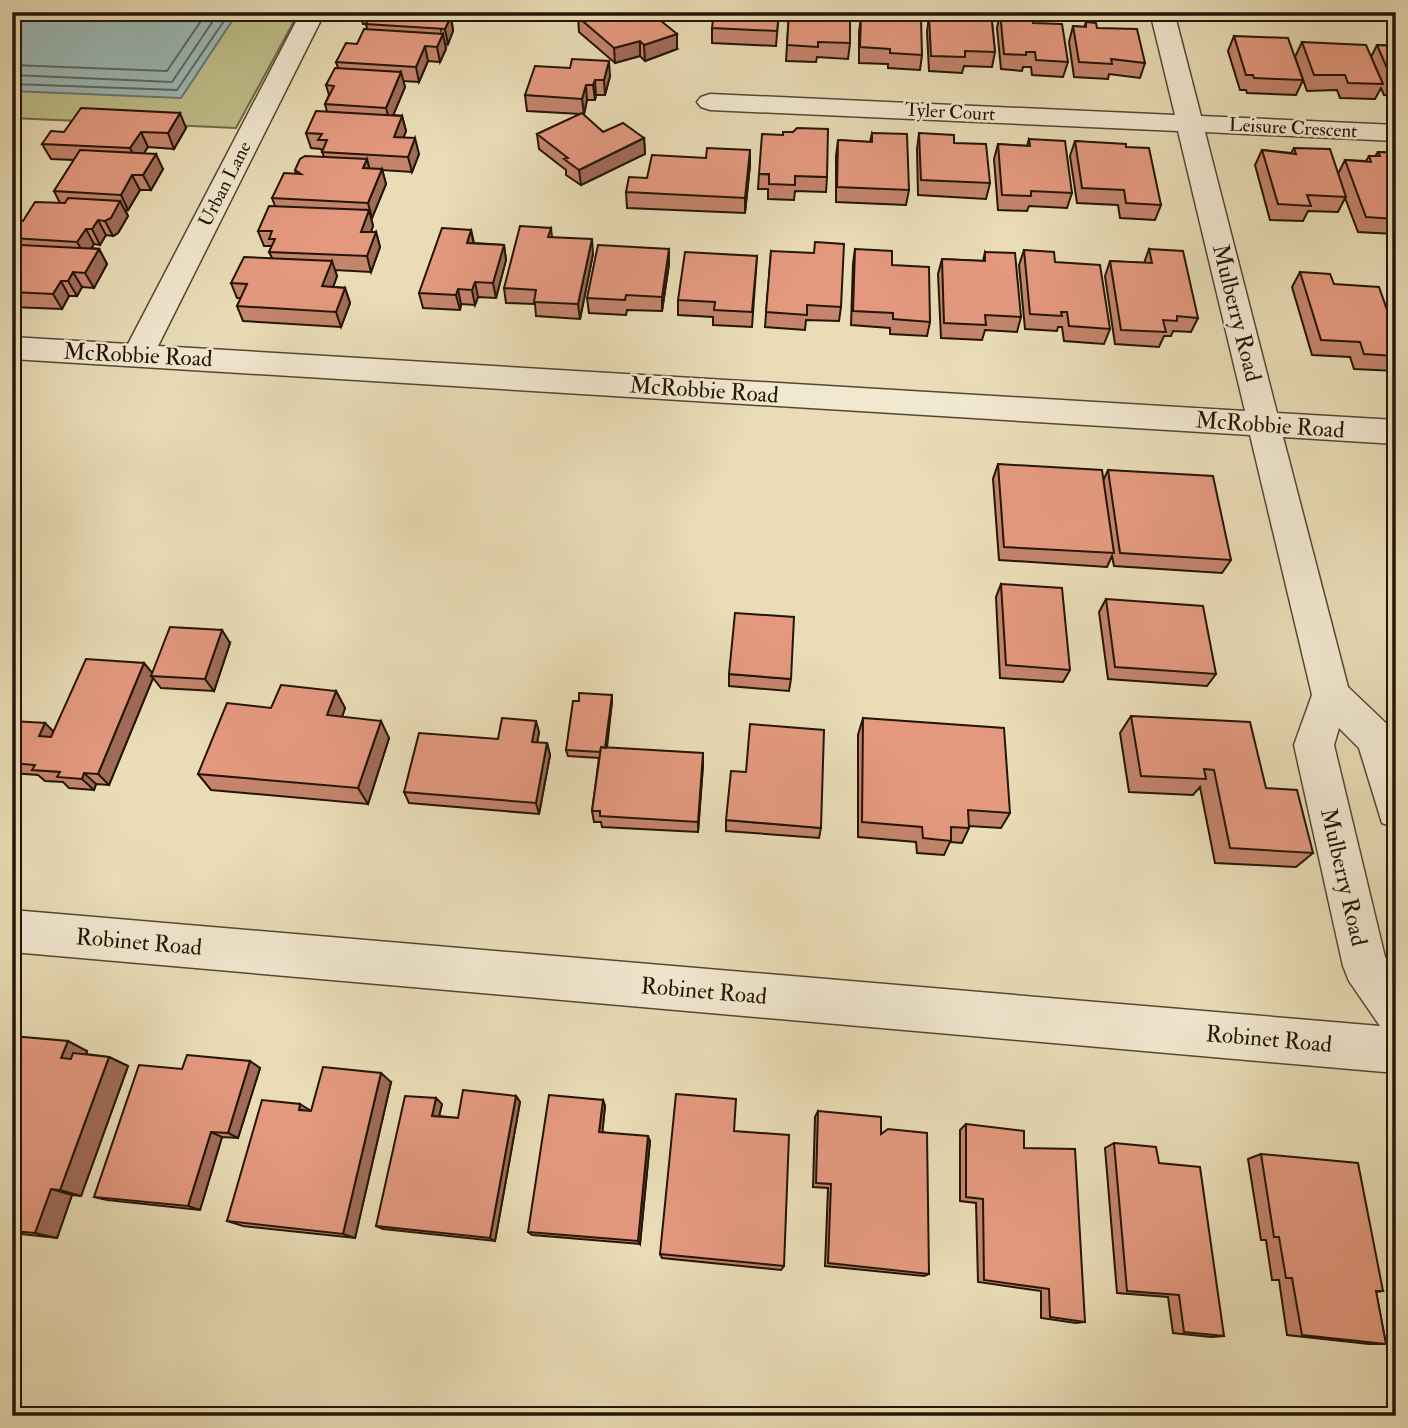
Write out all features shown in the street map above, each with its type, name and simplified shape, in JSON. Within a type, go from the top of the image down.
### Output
[{"type":"street","name":"Urban Lane","points":[[138,355],[313,12]]},
{"type":"street","name":"Mulberry Road","points":[[1163,12],[1331,695],[1314,745],[1365,966],[1396,1010]]},
{"type":"street","name":"Tyler Court","points":[[710,102],[1190,123]]},
{"type":"street","name":"Leisure Crescent","points":[[1190,123],[1396,133]]},
{"type":"street","name":"McRobbie Road","points":[[12,348],[1396,432]]},
{"type":"street","points":[[1331,695],[1376,739],[1396,810]]},
{"type":"street","name":"Robinet Road","points":[[12,931],[1396,1050]]},
{"type":"green space","points":[[12,12],[299,12],[236,128],[12,118]]},
{"type":"water","points":[[12,12],[238,12],[181,98],[12,91]]},
{"type":"building","points":[[372,12],[439,12],[438,15],[451,16],[445,29],[366,24]]},
{"type":"building","points":[[591,12],[650,12],[677,34],[644,45],[640,41],[614,48],[578,17]]},
{"type":"building","points":[[714,12],[779,12],[777,31],[712,28]]},
{"type":"building","points":[[789,12],[850,12],[850,43],[818,42],[818,47],[787,45]]},
{"type":"building","points":[[963,12],[991,12],[995,52],[965,51],[965,57],[931,56],[929,16],[963,18]]},
{"type":"building","points":[[1000,12],[1032,14],[1033,23],[1062,24],[1068,62],[1036,60],[1035,52],[1026,52],[1026,55],[1004,54]]},
{"type":"building","points":[[861,17],[921,19],[922,55],[890,53],[890,49],[860,47]]},
{"type":"building","points":[[1086,22],[1096,23],[1097,28],[1137,29],[1145,63],[1111,59],[1112,64],[1079,62],[1073,26],[1086,27]]},
{"type":"building","points":[[364,29],[443,34],[437,47],[425,46],[416,67],[336,62],[346,43],[357,44]]},
{"type":"building","points":[[1234,36],[1288,38],[1303,80],[1254,78],[1253,75],[1246,75]]},
{"type":"building","points":[[1302,42],[1366,45],[1383,84],[1348,83],[1345,75],[1314,75]]},
{"type":"building","points":[[1377,45],[1396,46],[1396,80],[1392,80]]},
{"type":"building","points":[[572,59],[609,61],[604,80],[595,80],[593,85],[586,85],[582,99],[525,95],[535,66],[570,68]]},
{"type":"building","points":[[335,68],[401,72],[386,108],[325,104],[334,86],[326,85]]},
{"type":"building","points":[[81,108],[180,113],[168,133],[141,132],[130,148],[42,144],[51,131],[64,132]]},
{"type":"building","points":[[316,111],[402,116],[394,137],[415,138],[408,157],[322,152],[327,140],[318,140],[322,134],[306,133]]},
{"type":"building","points":[[582,113],[603,132],[623,123],[644,138],[579,170],[537,134]]},
{"type":"building","points":[[797,128],[828,129],[827,177],[795,176],[795,185],[769,184],[769,174],[759,174],[762,134],[783,135],[783,132],[793,132]]},
{"type":"building","points":[[872,133],[907,134],[909,190],[837,187],[838,140],[872,142]]},
{"type":"building","points":[[919,133],[954,135],[954,143],[986,144],[990,183],[921,180]]},
{"type":"building","points":[[1029,139],[1065,141],[1072,193],[1031,191],[1031,196],[1002,195],[998,144],[1030,146]]},
{"type":"building","points":[[1075,141],[1149,148],[1161,205],[1126,203],[1124,190],[1082,188]]},
{"type":"building","points":[[707,148],[750,150],[745,198],[626,192],[629,177],[647,178],[652,155],[706,158]]},
{"type":"building","points":[[1294,148],[1330,149],[1346,197],[1307,195],[1311,206],[1278,204],[1262,150],[1296,154]]},
{"type":"building","points":[[80,150],[156,154],[143,175],[132,175],[121,195],[54,191]]},
{"type":"building","points":[[1378,152],[1396,153],[1396,219],[1366,217],[1345,160],[1371,162],[1369,156],[1380,156]]},
{"type":"building","points":[[305,156],[367,159],[363,168],[382,169],[368,203],[272,198],[284,173],[301,174],[295,170],[300,159]]},
{"type":"building","points":[[68,198],[120,201],[111,218],[98,220],[92,229],[86,229],[77,242],[12,238],[12,220],[23,221],[35,202],[65,203]]},
{"type":"building","points":[[269,206],[369,210],[361,232],[376,232],[367,256],[269,252],[275,239],[269,239],[272,231],[258,231]]},
{"type":"building","points":[[520,226],[551,228],[548,237],[592,239],[578,304],[534,302],[536,290],[504,288]]},
{"type":"building","points":[[442,228],[471,230],[467,243],[504,245],[493,283],[475,282],[472,290],[458,289],[456,295],[419,293]]},
{"type":"building","points":[[815,242],[844,244],[841,307],[807,305],[807,315],[766,312],[771,251],[814,253]]},
{"type":"building","points":[[20,245],[99,249],[85,273],[73,272],[68,281],[61,281],[53,294],[12,292],[12,258]]},
{"type":"building","points":[[598,245],[669,249],[662,297],[626,295],[625,300],[587,298]]},
{"type":"building","points":[[855,249],[892,251],[892,265],[929,267],[930,322],[893,319],[893,313],[853,311]]},
{"type":"building","points":[[1149,249],[1183,251],[1198,318],[1177,316],[1177,321],[1163,320],[1166,332],[1121,330],[1110,261],[1152,263]]},
{"type":"building","points":[[1024,250],[1054,252],[1055,262],[1100,265],[1110,329],[1069,326],[1067,312],[1061,312],[1062,316],[1030,314]]},
{"type":"building","points":[[685,252],[757,256],[752,312],[714,310],[715,302],[678,300]]},
{"type":"building","points":[[985,252],[1015,253],[1021,317],[985,315],[986,325],[944,323],[942,259],[985,261]]},
{"type":"building","points":[[244,257],[332,261],[322,286],[345,288],[336,312],[237,306],[247,284],[231,283]]},
{"type":"building","points":[[1300,272],[1330,274],[1334,284],[1379,287],[1391,321],[1396,321],[1396,356],[1364,354],[1360,342],[1321,340]]},
{"type":"building","points":[[998,464],[1102,470],[1114,553],[1004,547]]},
{"type":"building","points":[[1108,470],[1213,476],[1231,560],[1120,553]]},
{"type":"building","points":[[1001,584],[1062,588],[1070,670],[1006,665]]},
{"type":"building","points":[[1106,599],[1203,606],[1216,674],[1115,667]]},
{"type":"building","points":[[735,613],[794,617],[791,679],[729,674]]},
{"type":"building","points":[[170,627],[222,630],[205,679],[151,676]]},
{"type":"building","points":[[86,659],[144,663],[98,774],[84,773],[82,779],[57,777],[60,772],[32,770],[35,765],[12,763],[13,721],[45,723],[39,736],[51,737]]},
{"type":"building","points":[[281,685],[336,691],[327,715],[381,721],[358,788],[198,774],[227,703],[271,708]]},
{"type":"building","points":[[579,693],[612,695],[605,748],[601,747],[600,752],[566,750],[573,701],[579,701]]},
{"type":"building","points":[[1131,716],[1250,722],[1266,788],[1297,790],[1313,853],[1230,848],[1214,770],[1204,769],[1206,779],[1141,776]]},
{"type":"building","points":[[502,718],[536,721],[532,742],[547,743],[536,803],[404,792],[419,733],[498,739]]},
{"type":"building","points":[[863,718],[1004,728],[1010,813],[968,810],[969,828],[951,827],[951,841],[923,838],[922,827],[862,822]]},
{"type":"building","points":[[750,724],[824,730],[821,828],[726,820],[731,771],[746,772]]},
{"type":"building","points":[[601,747],[703,753],[698,822],[600,816],[600,811],[592,811]]},
{"type":"building","points":[[12,1036],[68,1041],[61,1058],[71,1059],[73,1053],[109,1057],[60,1190],[51,1189],[35,1233],[12,1231]]},
{"type":"building","points":[[187,1055],[250,1061],[228,1133],[211,1132],[188,1206],[94,1197],[139,1065],[182,1069]]},
{"type":"building","points":[[323,1067],[381,1073],[343,1234],[227,1221],[262,1100],[300,1104],[299,1110],[311,1111]]},
{"type":"building","points":[[463,1090],[516,1096],[490,1238],[376,1226],[405,1096],[436,1098],[432,1116],[458,1118]]},
{"type":"building","points":[[676,1094],[736,1099],[734,1131],[789,1135],[784,1266],[660,1254]]},
{"type":"building","points":[[549,1095],[603,1100],[599,1132],[648,1136],[638,1241],[528,1232]]},
{"type":"building","points":[[818,1111],[881,1117],[881,1134],[888,1129],[927,1133],[929,1274],[828,1263],[831,1184],[816,1183]]},
{"type":"building","points":[[966,1124],[1024,1131],[1024,1148],[1075,1149],[1085,1322],[1050,1317],[1049,1289],[984,1280],[983,1199],[966,1197]]},
{"type":"building","points":[[1114,1143],[1156,1147],[1159,1163],[1200,1167],[1224,1336],[1184,1332],[1179,1295],[1127,1291]]},
{"type":"building","points":[[1261,1154],[1358,1163],[1383,1291],[1376,1291],[1386,1344],[1302,1335],[1292,1278],[1286,1278],[1279,1237],[1274,1237]]}]
